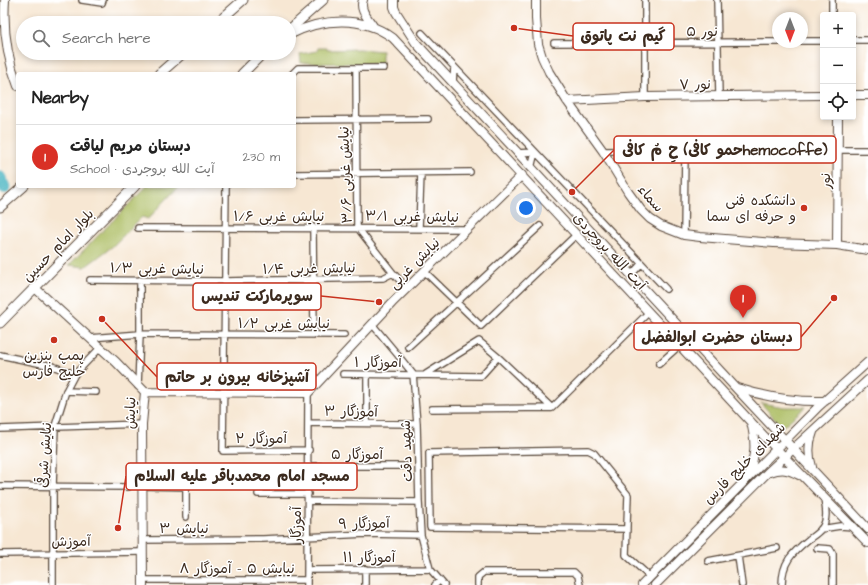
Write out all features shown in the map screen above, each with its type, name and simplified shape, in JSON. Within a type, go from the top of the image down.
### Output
[{"type":"main road","points":[[4,0],[4,22],[7,49],[16,79]]},
{"type":"main road","points":[[296,24],[323,0]]},
{"type":"main road","points":[[363,0],[362,9],[373,26]]},
{"type":"main road","name":"آیت الله بروجردی","points":[[388,0],[394,3],[416,43],[452,83],[868,529]]},
{"type":"main road","name":"سماء","points":[[536,0],[538,44],[549,72],[641,210],[661,226],[684,235],[740,241],[837,245],[868,250]]},
{"type":"main road","points":[[225,16],[241,1]]},
{"type":"main road","name":"آیت الله بروجردی","points":[[296,33],[310,26],[329,22],[356,23],[373,26],[393,38],[776,449],[868,543]]},
{"type":"main road","points":[[161,72],[175,60]]},
{"type":"main road","points":[[244,72],[256,60]]},
{"type":"main road","name":"نور ۷","points":[[567,101],[646,97],[820,95]]},
{"type":"main road","points":[[856,95],[868,95]]},
{"type":"main road","name":"نور","points":[[837,245],[838,120]]},
{"type":"main road","name":"نیایش غربی","points":[[308,393],[424,271],[522,175]]},
{"type":"main road","points":[[0,207],[22,188]]},
{"type":"main road","name":"بلوار امام حسین","points":[[0,324],[133,188]]},
{"type":"main road","name":"نیایش","points":[[35,288],[116,362],[145,392],[142,424],[143,583]]},
{"type":"main road","name":"شهدای خلیج فارس","points":[[642,585],[785,440],[868,362]]},
{"type":"main road","name":"شهدای خلیج فارس","points":[[655,585],[768,473],[868,380]]},
{"type":"main road","points":[[736,388],[769,397],[793,400],[825,401]]},
{"type":"main road","points":[[145,392],[308,393]]},
{"type":"main road","points":[[747,478],[754,454],[755,437],[751,421]]},
{"type":"main road","points":[[761,432],[767,429],[770,424]]},
{"type":"main road","points":[[812,468],[808,453],[808,446],[813,430]]},
{"type":"main road","points":[[768,473],[782,469],[789,470],[805,478]]},
{"type":"street","points":[[82,0],[102,2]]},
{"type":"street","points":[[645,0],[646,97]]},
{"type":"street","points":[[717,0],[719,96]]},
{"type":"street","points":[[832,0],[832,12]]},
{"type":"street","points":[[422,33],[666,289]]},
{"type":"street","points":[[856,40],[868,40]]},
{"type":"street","points":[[808,41],[820,41]]},
{"type":"street","name":"نور ۵","points":[[554,43],[772,42]]},
{"type":"street","points":[[452,83],[454,67]]},
{"type":"street","points":[[294,72],[298,68],[384,68]]},
{"type":"street","name":"نیایش غربی ۳/۶","points":[[356,68],[357,227],[393,273],[408,288]]},
{"type":"street","points":[[296,120],[428,119]]},
{"type":"street","points":[[684,235],[686,150]]},
{"type":"street","points":[[603,151],[868,150]]},
{"type":"street","points":[[518,153],[535,152]]},
{"type":"street","points":[[531,168],[535,152]]},
{"type":"street","points":[[296,174],[470,172]]},
{"type":"street","points":[[419,228],[421,173]]},
{"type":"street","points":[[224,392],[224,228],[226,188]]},
{"type":"street","points":[[408,347],[457,304],[540,226]]},
{"type":"street","points":[[313,227],[314,334]]},
{"type":"street","name":"نیایش غربی ۳/۱","points":[[357,227],[467,228]]},
{"type":"street","name":"نیایش غربی ۱/۶","points":[[138,228],[357,227]]},
{"type":"street","points":[[424,271],[480,326],[577,234]]},
{"type":"street","points":[[630,275],[641,264]]},
{"type":"street","name":"نیایش غربی ۱/۴","points":[[224,281],[383,278],[393,273]]},
{"type":"street","name":"نیایش غربی ۱/۳","points":[[90,280],[224,281]]},
{"type":"street","points":[[138,386],[140,280]]},
{"type":"street","points":[[432,409],[552,408],[649,312]]},
{"type":"street","points":[[372,324],[413,374]]},
{"type":"street","name":"نیایش غربی ۱/۲","points":[[90,338],[140,334],[344,335]]},
{"type":"street","points":[[426,374],[480,341],[552,408]]},
{"type":"street","points":[[659,364],[680,345]]},
{"type":"street","name":"نیایش شرقی","points":[[53,585],[52,553],[55,426],[66,392],[75,374],[100,348]]},
{"type":"street","points":[[0,355],[52,366],[75,374]]},
{"type":"street","name":"آموزگار ۱","points":[[343,374],[426,374],[481,376],[498,357]]},
{"type":"street","points":[[366,374],[367,423]]},
{"type":"street","name":"شهید دقت","points":[[413,374],[418,424],[421,534],[430,569],[444,585]]},
{"type":"street","points":[[66,392],[96,392]]},
{"type":"street","name":"آموزگار ۲","points":[[224,392],[223,450],[309,450]]},
{"type":"street","name":"آموزگار","points":[[307,582],[309,450],[308,393]]},
{"type":"street","name":"آموزگار ۳","points":[[309,423],[418,424]]},
{"type":"street","points":[[0,429],[142,424]]},
{"type":"street","points":[[627,529],[430,527],[429,453],[588,450],[594,453],[628,495],[627,529],[626,555],[650,577]]},
{"type":"street","name":"آموزگار ۵","points":[[308,466],[406,466]]},
{"type":"street","points":[[0,486],[128,487]]},
{"type":"street","points":[[142,486],[186,487],[186,517]]},
{"type":"street","points":[[258,494],[308,494]]},
{"type":"street","points":[[821,530],[825,521],[826,513],[824,497]]},
{"type":"street","points":[[308,501],[419,502]]},
{"type":"street","points":[[782,585],[782,573],[789,558],[802,545],[821,530],[840,526],[854,527]]},
{"type":"street","name":"آموزگار ۹","points":[[225,540],[366,534],[421,534]]},
{"type":"street","name":"نیایش ۳","points":[[142,540],[225,540]]},
{"type":"street","points":[[708,560],[777,548]]},
{"type":"street","points":[[817,548],[830,549],[833,554],[833,585]]},
{"type":"street","name":"آموزش","points":[[0,554],[142,552]]},
{"type":"street","points":[[738,556],[742,585]]},
{"type":"street","points":[[365,569],[365,585]]},
{"type":"street","name":"آموزگار ۱۱","points":[[308,570],[430,569]]},
{"type":"street","points":[[478,585],[478,576],[484,572],[574,572],[578,576],[580,585]]},
{"type":"street","points":[[435,585],[440,580]]},
{"type":"street","name":"نیایش ۵ - آموزگار ۸","points":[[143,583],[307,582]]},
{"type":"green space","points":[[318,48],[327,48],[327,50],[359,49],[382,51],[382,64],[301,63],[300,54],[317,51]]},
{"type":"green space","points":[[145,188],[177,188],[148,219],[142,217],[113,246],[85,267],[69,265]]},
{"type":"green space","points":[[761,403],[784,407],[806,407],[782,427]]},
{"type":"waterway","points":[[0,177],[5,188]]},
{"type":"place","name":"گیم نت پاتوق","points":[[514,28]]},
{"type":"place","name":"حِ مُ کافی (حمو کافیhemocoffe)","points":[[572,192]]},
{"type":"place","name":"دانشکده فنی و حرفه ای سما","points":[[804,208]]},
{"type":"place","name":"دبستان حضرت ابوالفضل","points":[[834,298]]},
{"type":"place","name":"سوپرمارکت تندیس","points":[[379,302]]},
{"type":"place","name":"دبستان مریم لیاقت","points":[[743,318]]},
{"type":"place","name":"آشپزخانه بیرون بر حاتم","points":[[102,319]]},
{"type":"place","name":"پمپ بنزین خلیج فارس","points":[[54,340]]},
{"type":"place","name":"مسجد امام محمدباقر علیه السلام","points":[[118,528]]}]
